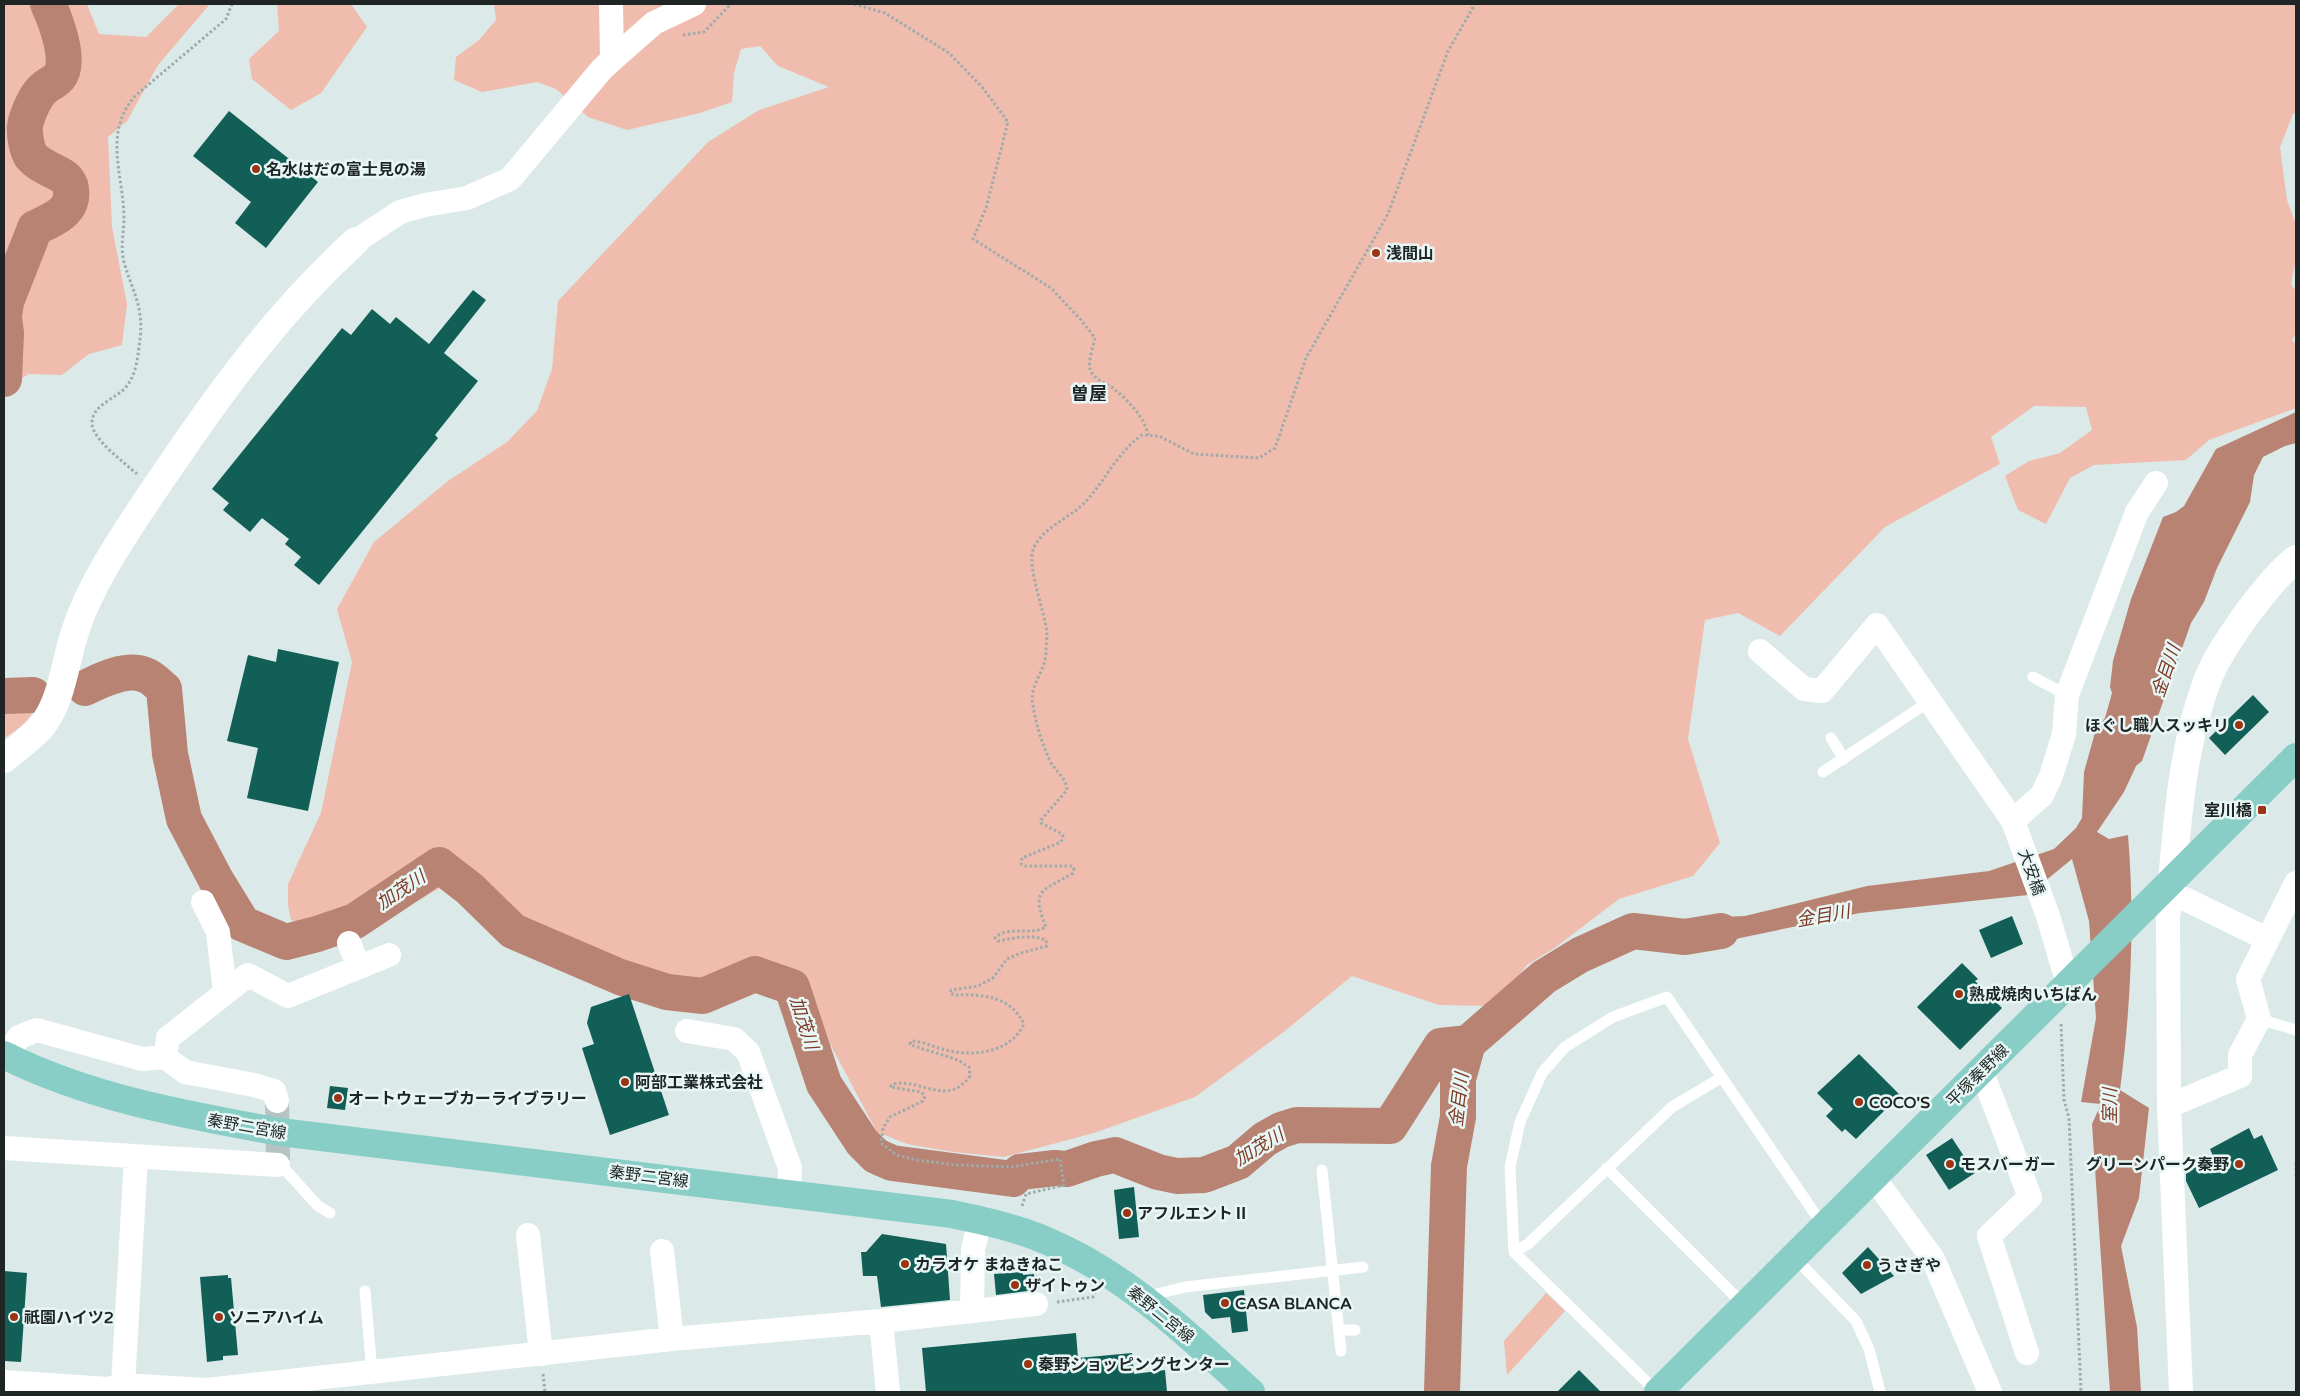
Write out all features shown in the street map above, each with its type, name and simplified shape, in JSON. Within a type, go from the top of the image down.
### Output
[{"type":"main road","name":"平塚秦野線","points":[[1658,1392],[2069,983],[2165,892],[2296,757]]},
{"type":"main road","name":"秦野二宮線","points":[[6,1056],[75,1084],[180,1114],[280,1132],[952,1214],[1014,1229],[1079,1256],[1106,1271],[1143,1298],[1251,1392]]},
{"type":"street","points":[[611,4],[612,60]]},
{"type":"street","points":[[4,759],[42,726],[56,699],[72,640],[92,593],[106,564],[154,489],[222,390],[270,329],[306,289],[356,241],[400,212],[425,205],[467,198],[510,180],[612,60],[654,23],[694,4]]},
{"type":"street","points":[[2015,825],[2042,795],[2051,776],[2064,734],[2067,695],[2137,512],[2156,483]]},
{"type":"street","points":[[2181,1392],[2169,1106],[2168,918],[2165,892],[2182,778],[2191,733],[2206,683],[2225,646],[2258,599],[2296,558]]},
{"type":"street","name":"大安橋","points":[[1760,651],[1804,689],[1822,691],[1877,625],[2015,825],[2048,916],[2069,983]]},
{"type":"street","points":[[2169,1106],[2240,1076],[2240,1056],[2259,1019],[2248,979],[2296,883]]},
{"type":"street","points":[[2165,892],[2185,898],[2267,939]]},
{"type":"street","points":[[203,902],[218,932],[225,993]]},
{"type":"street","points":[[349,943],[359,968]]},
{"type":"street","points":[[165,1057],[168,1038],[248,975],[288,996],[389,955]]},
{"type":"street","points":[[6,1056],[19,1037],[37,1030],[142,1060],[165,1057],[185,1072],[254,1085],[274,1091],[277,1101]]},
{"type":"street","points":[[687,1031],[734,1039],[748,1052],[790,1168],[789,1193]]},
{"type":"street","points":[[1981,1070],[2030,1197],[1989,1236],[2027,1353]]},
{"type":"street","points":[[4,1148],[278,1165]]},
{"type":"street","points":[[123,1385],[136,1157]]},
{"type":"street","points":[[1874,1178],[1933,1259],[1990,1392]]},
{"type":"street","points":[[972,1311],[972,1249],[980,1220]]},
{"type":"street","points":[[528,1236],[541,1354]]},
{"type":"street","points":[[662,1251],[672,1339]]},
{"type":"street","points":[[4,1382],[108,1389],[123,1385],[206,1390],[672,1339],[880,1321],[1036,1304]]},
{"type":"street","points":[[880,1321],[888,1392]]},
{"type":"lane","points":[[2033,676],[2067,695]]},
{"type":"lane","points":[[1823,772],[1930,701]]},
{"type":"lane","points":[[1831,738],[1844,758]]},
{"type":"lane","points":[[1658,1392],[1514,1252],[1510,1167],[1520,1122],[1542,1073],[1565,1047],[1613,1017],[1667,997],[1824,1226]]},
{"type":"lane","points":[[2259,1019],[2296,1030]]},
{"type":"lane","points":[[1514,1252],[1528,1244],[1672,1107],[1722,1077]]},
{"type":"lane","points":[[278,1165],[281,1165],[318,1206],[330,1213]]},
{"type":"lane","points":[[1606,1168],[1745,1306]]},
{"type":"lane","points":[[1322,1170],[1341,1351]]},
{"type":"lane","points":[[1794,1257],[1856,1321],[1869,1349],[1880,1392]]},
{"type":"lane","points":[[1143,1298],[1178,1288],[1363,1267]]},
{"type":"lane","points":[[365,1291],[372,1373]]},
{"type":"lane","points":[[1339,1330],[1355,1330]]},
{"type":"path","points":[[154,489],[97,437],[92,427],[95,411],[126,387],[133,376],[140,337],[140,315],[136,294],[124,262],[122,247],[124,218],[116,137],[119,122],[126,107],[135,96],[226,19],[232,4]]},
{"type":"path","points":[[854,4],[885,13],[949,53],[982,88],[1008,122],[986,208],[973,239],[1051,288],[1081,320],[1095,338],[1090,368],[1096,379],[1114,388],[1136,411],[1147,428],[1148,436]]},
{"type":"path","points":[[1022,1206],[1026,1194],[1064,1185],[1060,1159],[1011,1167],[986,1167],[916,1160],[897,1155],[881,1143],[883,1128],[890,1116],[923,1102],[925,1096],[921,1092],[890,1087],[892,1084],[914,1083],[940,1092],[955,1090],[970,1076],[969,1067],[958,1060],[914,1046],[910,1044],[911,1041],[946,1050],[971,1053],[991,1051],[1009,1044],[1019,1034],[1024,1024],[1019,1014],[1008,1005],[992,996],[977,994],[955,995],[950,993],[951,990],[978,986],[993,978],[1007,959],[1047,946],[1046,940],[1036,936],[998,941],[995,938],[1006,932],[1040,930],[1046,927],[1039,913],[1040,895],[1047,887],[1073,873],[1074,868],[1064,865],[1025,866],[1021,864],[1022,858],[1028,854],[1061,842],[1062,834],[1046,827],[1041,823],[1041,820],[1066,790],[1066,784],[1047,754],[1032,705],[1032,696],[1046,659],[1046,633],[1032,551],[1041,537],[1081,506],[1105,477],[1119,455],[1142,435],[1159,436],[1194,454],[1259,458],[1275,448],[1306,358],[1388,214],[1448,51],[1475,4]]},
{"type":"path","points":[[2069,983],[2064,1100],[2069,1118],[2081,1392]]},
{"type":"path","points":[[2296,1163],[2296,1176]]},
{"type":"path","points":[[1036,1304],[1093,1297],[1096,1292]]},
{"type":"shaded area","points":[[4,4],[87,4],[99,34],[146,37],[179,4],[210,4],[158,65],[127,121],[108,137],[112,227],[127,304],[122,345],[89,354],[62,375],[29,374],[4,389]]},
{"type":"shaded area","points":[[277,4],[351,4],[367,27],[321,93],[291,110],[252,79],[249,59],[279,31]]},
{"type":"shaded area","points":[[494,4],[2296,4],[2296,112],[2293,114],[2280,147],[2287,200],[2296,224],[2296,260],[2291,284],[2296,291],[2296,333],[2292,340],[2296,344],[2296,408],[2209,440],[2186,460],[2094,465],[2070,478],[2046,524],[2018,510],[2005,476],[2029,461],[2060,453],[2092,430],[2086,407],[2034,406],[1991,437],[2000,464],[1885,527],[1780,636],[1738,613],[1705,620],[1688,739],[1720,843],[1693,876],[1619,899],[1556,947],[1527,965],[1494,1006],[1439,1005],[1352,976],[1281,1034],[1195,1097],[1094,1133],[1004,1157],[953,1152],[907,1144],[877,1132],[805,997],[735,972],[673,985],[528,920],[443,886],[421,899],[388,914],[342,930],[313,928],[291,920],[288,905],[288,884],[321,813],[352,662],[337,609],[374,542],[448,481],[507,442],[537,411],[552,369],[558,301],[708,142],[759,110],[829,87],[778,66],[760,46],[741,49],[734,73],[732,102],[700,113],[627,130],[588,117],[556,89],[537,82],[482,92],[454,80],[456,57],[479,40],[496,20]]},
{"type":"shaded area","points":[[22,681],[37,683],[41,698],[26,721],[4,738],[4,687]]},
{"type":"shaded area","points":[[1546,1293],[1565,1311],[1507,1375],[1504,1341]]},
{"type":"water","name":"室川","points":[[2296,412],[2296,443],[2285,446],[2263,457],[2254,475],[2250,502],[2217,568],[2204,602],[2191,623],[2142,761],[2136,766],[2124,792],[2097,832],[2109,839],[2128,835],[2131,962],[2120,1090],[2149,1108],[2139,1198],[2121,1246],[2137,1327],[2141,1392],[2110,1392],[2092,1124],[2101,1104],[2081,1102],[2096,1018],[2089,921],[2072,859],[2028,895],[1860,913],[1687,949],[1667,938],[1723,917],[1745,916],[1867,886],[1989,871],[2054,849],[2076,828],[2082,818],[2084,772],[2096,729],[2105,718],[2112,693],[2110,687],[2113,661],[2131,599],[2163,517],[2176,512],[2184,506],[2216,449]]},
{"type":"building","name":"名水はだの富士見の湯","points":[[229,111],[318,182],[266,248],[235,223],[251,202],[193,156]]},
{"type":"building","points":[[473,290],[486,300],[444,353],[478,381],[435,435],[438,438],[319,585],[294,565],[301,557],[285,544],[289,539],[262,518],[250,532],[223,510],[229,503],[212,489],[342,328],[351,335],[372,309],[390,324],[396,317],[429,344]]},
{"type":"building","points":[[278,649],[339,662],[308,811],[247,798],[258,748],[227,741],[248,655],[276,662]]},
{"type":"building","name":"ほぐし職人スッキリ","points":[[2253,695],[2269,712],[2225,755],[2209,738]]},
{"type":"building","points":[[2012,916],[2023,944],[1991,958],[1979,930]]},
{"type":"building","name":"熟成焼肉いちばん","points":[[1962,963],[1978,979],[1975,981],[2002,1008],[1960,1050],[1917,1007]]},
{"type":"building","name":"阿部工業株式会社","points":[[629,994],[669,1115],[610,1135],[582,1048],[594,1044],[587,1023],[591,1007]]},
{"type":"building","name":"COCO'S","points":[[1859,1054],[1900,1095],[1856,1139],[1845,1129],[1842,1132],[1826,1116],[1833,1109],[1817,1093]]},
{"type":"building","name":"オートウェーブカーライブラリー","points":[[330,1086],[348,1088],[345,1110],[327,1108]]},
{"type":"building","name":"グリーンパーク秦野","points":[[2249,1128],[2254,1139],[2262,1135],[2278,1170],[2199,1208],[2186,1181],[2186,1172],[2214,1158],[2210,1149]]},
{"type":"building","name":"モスバーガー","points":[[1952,1138],[1975,1173],[1949,1190],[1926,1155]]},
{"type":"building","name":"アフルエントⅡ","points":[[1134,1187],[1139,1237],[1119,1239],[1114,1190]]},
{"type":"building","name":"カラオケ まねきねこ","points":[[882,1234],[946,1244],[950,1300],[881,1307],[877,1276],[863,1276],[861,1252],[866,1252]]},
{"type":"building","name":"うさぎや","points":[[1868,1247],[1894,1276],[1861,1294],[1842,1273]]},
{"type":"building","name":"祇園ハイツ2","points":[[4,1271],[27,1273],[21,1362],[4,1361]]},
{"type":"building","name":"ザイトゥン","points":[[1023,1272],[1023,1275],[1034,1274],[1035,1290],[996,1295],[994,1274]]},
{"type":"building","name":"ソニアハイム","points":[[228,1275],[228,1278],[231,1278],[238,1355],[223,1356],[223,1360],[207,1362],[200,1277]]},
{"type":"building","name":"CASA BLANCA","points":[[1244,1290],[1248,1331],[1232,1333],[1230,1317],[1212,1319],[1205,1312],[1203,1295]]},
{"type":"building","name":"秦野ショッピングセンター","points":[[1076,1333],[1078,1358],[1132,1353],[1134,1374],[1165,1370],[1167,1392],[926,1392],[922,1348]]},
{"type":"building","points":[[1579,1370],[1601,1392],[1557,1392]]},
{"type":"waterway","name":"加茂川","points":[[4,316],[6,302],[35,228],[61,214],[71,198],[71,188],[68,181],[31,156],[25,137],[26,122],[34,101],[43,89],[59,77],[63,70],[64,61],[61,40],[48,4]]},
{"type":"waterway","name":"加茂川","points":[[4,318],[6,333],[4,379]]},
{"type":"waterway","name":"加茂川","points":[[85,688],[122,673],[138,673],[153,679],[164,689],[170,754],[184,819],[216,880],[243,924],[286,942],[317,934],[355,921],[439,865],[470,889],[513,931],[620,977],[667,992],[703,996],[755,974],[792,987],[824,1084],[862,1142],[876,1156],[892,1163],[1013,1179],[1020,1172],[1055,1168],[1067,1169],[1115,1155],[1158,1172],[1177,1176],[1204,1175],[1238,1162],[1265,1139],[1281,1130],[1297,1125],[1390,1126],[1441,1046],[1468,1043]]},
{"type":"waterway","name":"加茂川","points":[[4,696],[33,695]]},
{"type":"waterway","name":"金目川","points":[[1442,1392],[1449,1166],[1458,1117],[1458,1079],[1468,1043],[1544,977],[1580,955],[1633,931],[1685,937],[1721,931]]},
{"type":"tunnel","points":[[277,1101],[278,1165]]},
{"type":"place","name":"名水はだの富士見の湯","points":[[256,169]]},
{"type":"place","name":"浅間山","points":[[1376,253]]},
{"type":"place","name":"ほぐし職人スッキリ","points":[[2239,725]]},
{"type":"place","name":"室川橋","points":[[2262,810]]},
{"type":"place","name":"熟成焼肉いちばん","points":[[1959,994]]},
{"type":"place","name":"阿部工業株式会社","points":[[625,1082]]},
{"type":"place","name":"オートウェーブカーライブラリー","points":[[338,1098]]},
{"type":"place","name":"COCO'S","points":[[1859,1102]]},
{"type":"place","name":"モスバーガー","points":[[1950,1164]]},
{"type":"place","name":"グリーンパーク秦野","points":[[2239,1164]]},
{"type":"place","name":"アフルエントⅡ","points":[[1127,1213]]},
{"type":"place","name":"カラオケ まねきねこ","points":[[905,1264]]},
{"type":"place","name":"うさぎや","points":[[1867,1265]]},
{"type":"place","name":"ザイトゥン","points":[[1015,1285]]},
{"type":"place","name":"CASA BLANCA","points":[[1225,1303]]},
{"type":"place","name":"祇園ハイツ2","points":[[14,1317]]},
{"type":"place","name":"ソニアハイム","points":[[219,1317]]},
{"type":"place","name":"秦野ショッピングセンター","points":[[1028,1364]]},
{"type":"district","name":"曽屋","points":[[1089,394]]}]
